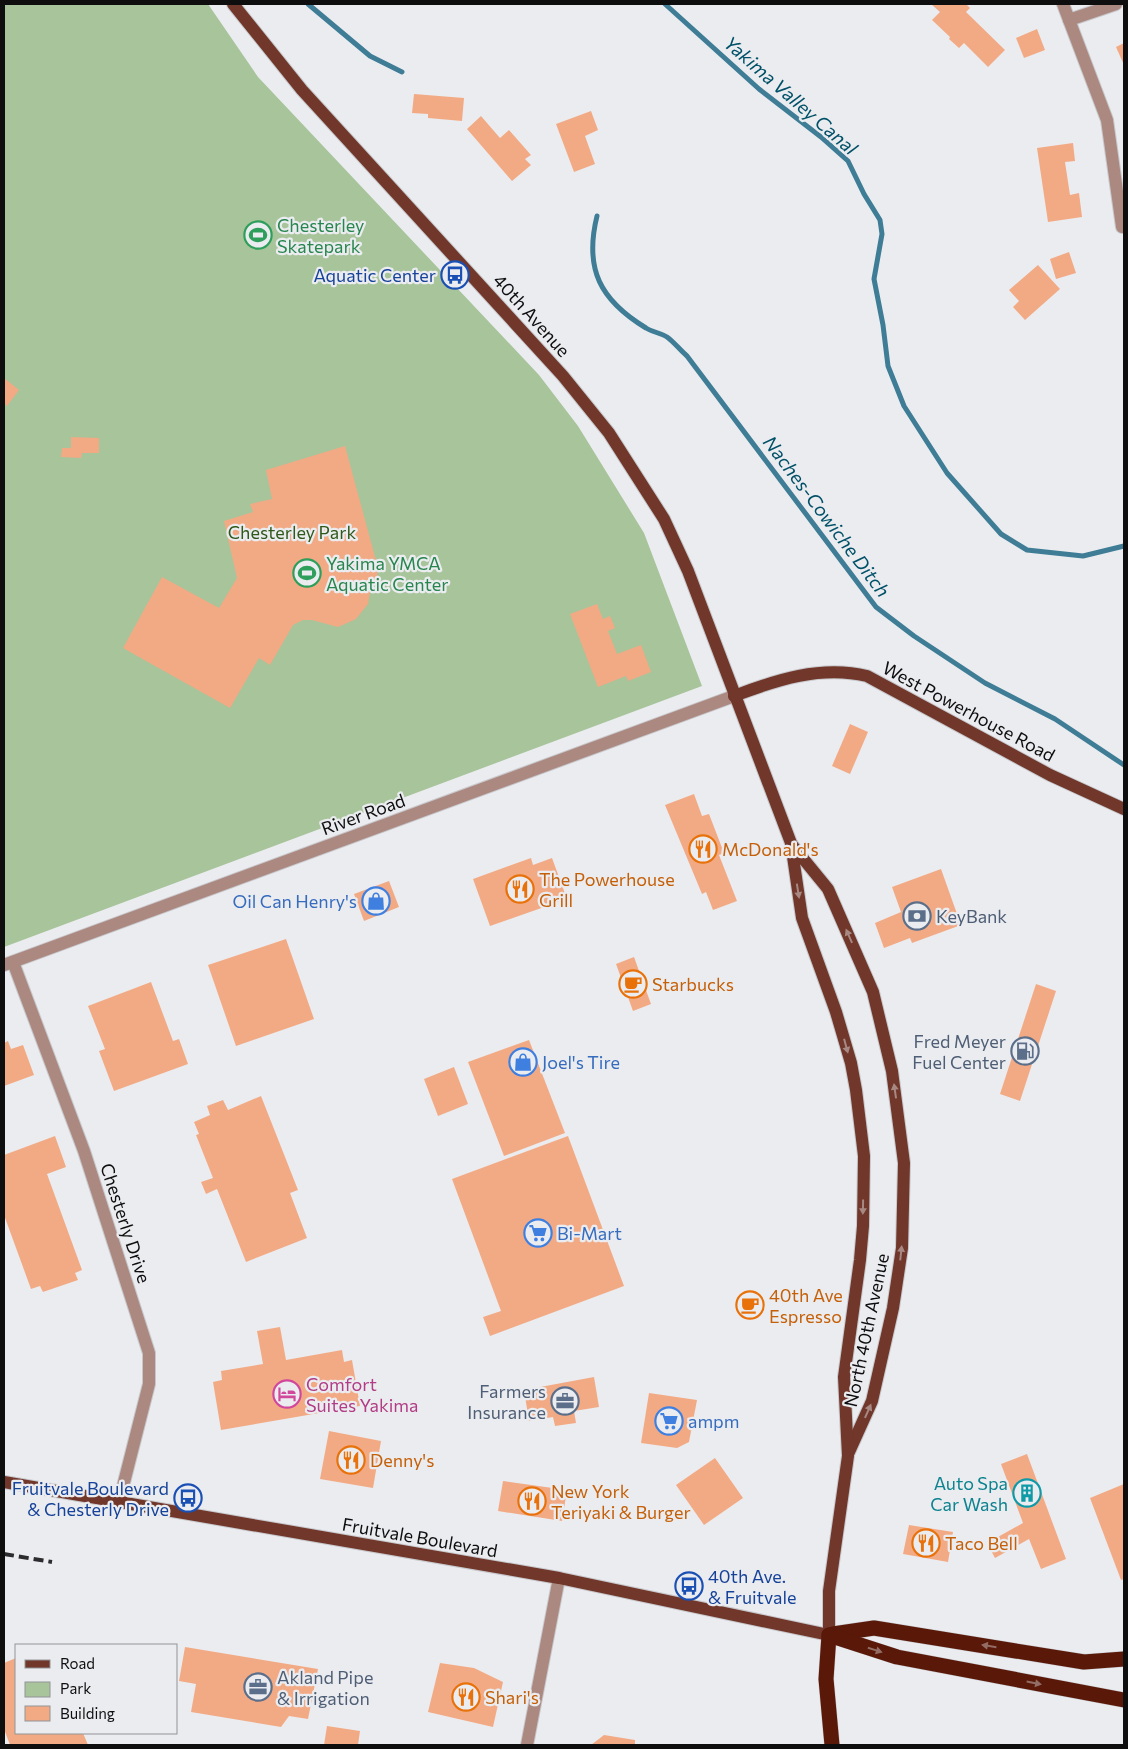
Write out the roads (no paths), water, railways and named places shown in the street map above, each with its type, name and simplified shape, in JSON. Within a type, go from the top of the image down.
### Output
[{"type":"highway","points":[[829,1635],[874,1628],[1084,1662],[1124,1659]]},
{"type":"highway","points":[[829,1635],[897,1657],[1124,1700]]},
{"type":"highway","points":[[829,1635],[826,1679],[832,1745]]},
{"type":"main road","name":"40th Avenue","points":[[233,4],[302,90],[563,376],[610,433],[664,519],[688,571],[734,696]]},
{"type":"main road","name":"West Powerhouse Road","points":[[734,696],[771,682],[817,672],[847,672],[866,676],[1050,775],[1124,809]]},
{"type":"main road","name":"North 40th Avenue","points":[[734,696],[791,843],[802,918],[836,1012],[851,1063],[864,1156],[861,1252],[844,1377],[848,1456],[829,1591],[829,1635]]},
{"type":"main road","name":"North 40th Avenue","points":[[791,843],[828,889],[873,992],[892,1071],[904,1163],[902,1248],[893,1308],[872,1402],[848,1456]]},
{"type":"main road","name":"Fruitvale Boulevard","points":[[4,1482],[559,1578],[829,1635]]},
{"type":"street","points":[[1063,4],[1107,120],[1122,227]]},
{"type":"street","points":[[1069,20],[1116,4]]},
{"type":"street","name":"River Road","points":[[9,963],[734,696]]},
{"type":"street","name":"Chesterly Drive","points":[[9,963],[84,1151],[149,1353],[149,1384],[119,1502]]},
{"type":"street","points":[[527,1745],[559,1578]]},
{"type":"waterway","name":"Naches-Cowiche Ditch","points":[[308,4],[370,56],[402,72]]},
{"type":"waterway","name":"Yakima Valley Canal","points":[[665,4],[759,89],[821,137],[848,161],[864,194],[880,220],[882,234],[874,279],[883,325],[888,366],[904,406],[947,473],[1001,534],[1027,550],[1083,556],[1124,546]]},
{"type":"waterway","name":"Naches-Cowiche Ditch","points":[[597,216],[593,235],[593,252],[599,281],[607,294],[630,317],[648,329],[667,337],[687,356],[876,607],[914,636],[985,683],[1055,719],[1124,765]]},
{"type":"railway","points":[[4,1554],[52,1562]]},
{"type":"place","name":"Chesterley Skatepark","points":[[258,235]]},
{"type":"place","name":"Aquatic Center","points":[[455,275]]},
{"type":"place","name":"Yakima YMCA Aquatic Center","points":[[307,573]]},
{"type":"place","name":"McDonald's","points":[[703,849]]},
{"type":"place","name":"The Powerhouse Grill","points":[[520,889]]},
{"type":"place","name":"Oil Can Henry's","points":[[376,901]]},
{"type":"place","name":"KeyBank","points":[[917,916]]},
{"type":"place","name":"Starbucks","points":[[633,984]]},
{"type":"place","name":"Fred Meyer Fuel Center","points":[[1025,1051]]},
{"type":"place","name":"Joel's Tire","points":[[523,1062]]},
{"type":"place","name":"Bi-Mart","points":[[538,1233]]},
{"type":"place","name":"40th Ave Espresso","points":[[750,1305]]},
{"type":"place","name":"Comfort Suites Yakima","points":[[287,1394]]},
{"type":"place","name":"Farmers Insurance","points":[[565,1401]]},
{"type":"place","name":"ampm","points":[[669,1421]]},
{"type":"place","name":"Denny's","points":[[351,1460]]},
{"type":"place","name":"Auto Spa Car Wash","points":[[1027,1493]]},
{"type":"place","name":"Fruitvale Boulevard & Chesterly Drive","points":[[188,1498]]},
{"type":"place","name":"New York Teriyaki & Burger","points":[[532,1501]]},
{"type":"place","name":"Taco Bell","points":[[926,1543]]},
{"type":"place","name":"40th Ave. & Fruitvale","points":[[689,1586]]},
{"type":"place","name":"Akland Pipe & Irrigation","points":[[258,1687]]},
{"type":"place","name":"Shari's","points":[[466,1697]]},
{"type":"park label","name":"Chesterley Park","points":[[292,532]]}]
